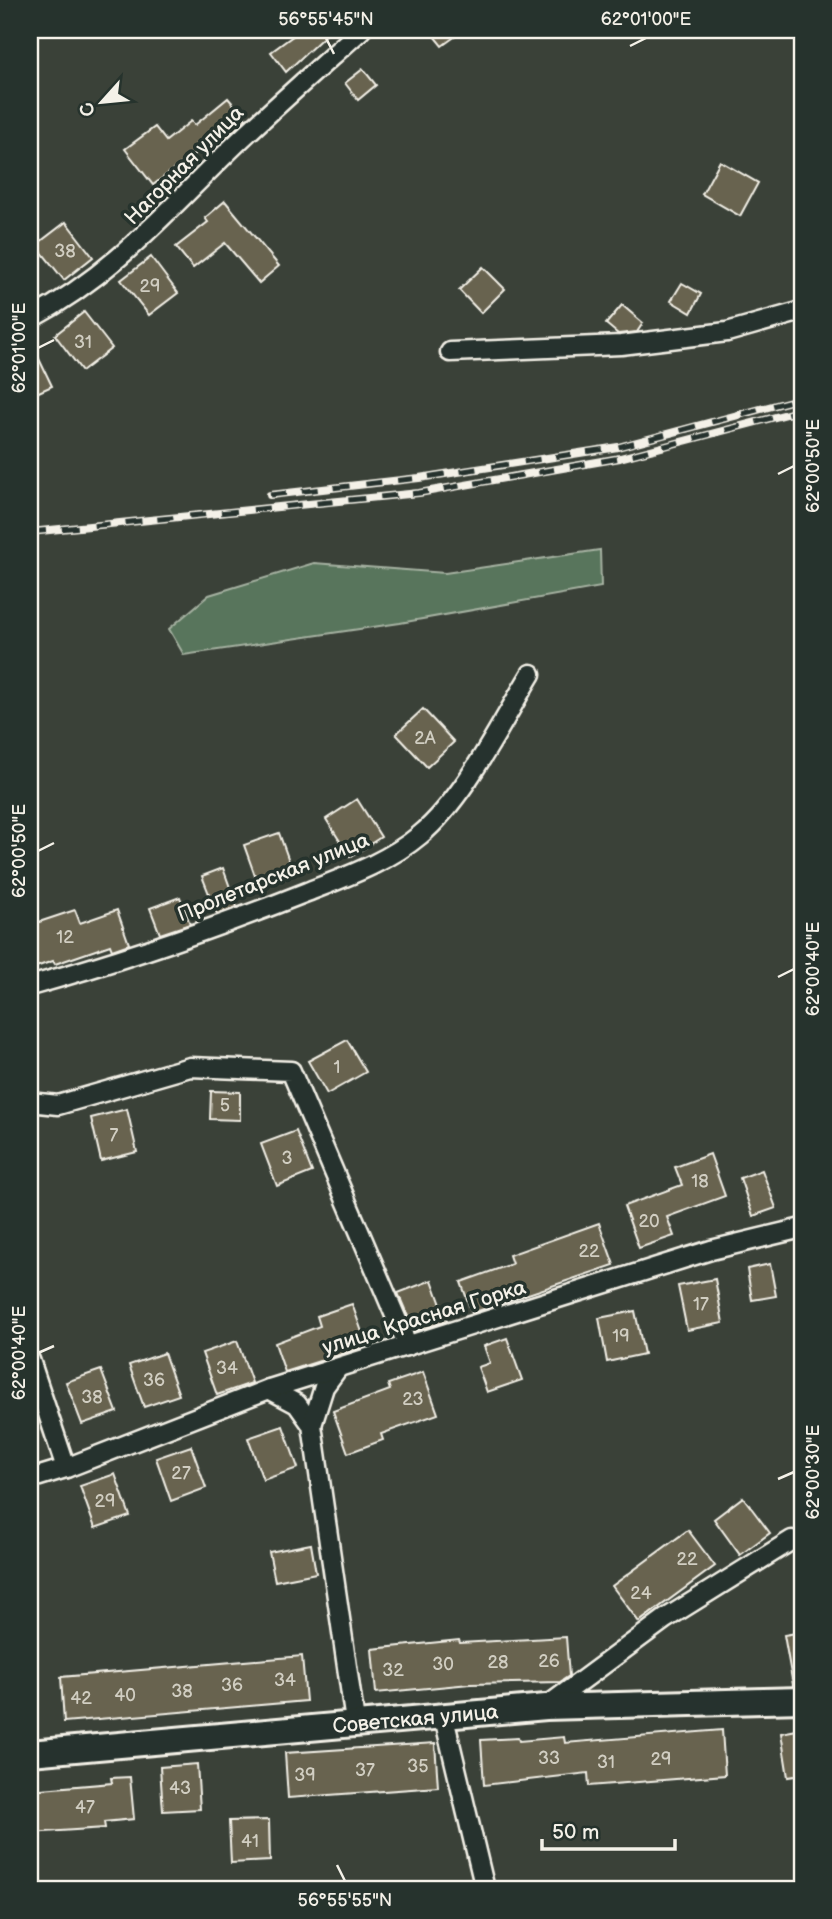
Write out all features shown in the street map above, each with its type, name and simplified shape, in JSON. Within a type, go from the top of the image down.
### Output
[{"type":"main road","name":"Советская улица","points":[[30,1753],[546,1707],[802,1700]]},
{"type":"street","name":"Нагорная улица","points":[[30,319],[74,295],[134,247],[240,141],[361,30]]},
{"type":"street","points":[[450,352],[621,345],[727,332],[802,311]]},
{"type":"street","name":"Пролетарская улица","points":[[30,986],[95,968],[276,904],[370,866],[421,835],[462,787],[531,674]]},
{"type":"street","points":[[30,1102],[58,1105],[190,1067],[291,1071],[408,1346]]},
{"type":"street","name":"улица Красная Горка","points":[[66,1468],[270,1390],[711,1250],[802,1228]]},
{"type":"street","points":[[30,1360],[66,1468],[30,1479]]},
{"type":"street","points":[[338,1368],[324,1387],[312,1425],[355,1722]]},
{"type":"street","points":[[270,1390],[297,1404],[312,1425]]},
{"type":"street","points":[[546,1707],[665,1619],[792,1540]]},
{"type":"street","points":[[444,1718],[485,1889]]},
{"type":"green space","points":[[600,550],[601,587],[400,623],[184,655],[169,629],[209,595],[314,563],[445,573]]},
{"type":"building","points":[[301,30],[331,30],[286,72],[271,52]]},
{"type":"building","points":[[429,30],[464,30],[442,46]]},
{"type":"building","points":[[363,69],[376,85],[358,100],[345,83]]},
{"type":"building","points":[[228,98],[246,119],[225,139],[221,134],[153,185],[125,149],[155,127],[166,141],[191,121],[195,125]]},
{"type":"building","points":[[720,161],[758,183],[740,216],[702,194]]},
{"type":"building","points":[[225,201],[279,266],[259,283],[225,243],[193,268],[176,247],[208,222],[205,218]]},
{"type":"building","points":[[66,222],[93,257],[64,280],[36,245]]},
{"type":"building","points":[[151,257],[178,293],[149,315],[121,280]]},
{"type":"building","points":[[483,267],[505,289],[481,313],[459,290]]},
{"type":"building","points":[[682,283],[701,294],[691,313],[671,301]]},
{"type":"building","points":[[622,305],[643,323],[637,332],[618,334],[606,324]]},
{"type":"building","points":[[84,312],[112,348],[82,371],[55,335]]},
{"type":"building","points":[[30,340],[52,386],[30,396]]},
{"type":"building","points":[[423,709],[454,742],[427,767],[396,734]]},
{"type":"building","points":[[357,799],[381,837],[350,857],[326,819]]},
{"type":"building","points":[[279,833],[294,875],[259,887],[244,845]]},
{"type":"building","points":[[223,868],[237,907],[217,914],[202,876]]},
{"type":"building","points":[[180,897],[190,924],[160,934],[150,908]]},
{"type":"building","points":[[75,910],[80,923],[117,910],[129,944],[112,950],[110,945],[55,964],[53,961],[30,969],[30,925]]},
{"type":"building","points":[[347,1040],[366,1072],[327,1094],[308,1061]]},
{"type":"building","points":[[211,1091],[240,1092],[240,1120],[210,1119]]},
{"type":"building","points":[[127,1109],[137,1152],[101,1161],[91,1118]]},
{"type":"building","points":[[296,1131],[312,1172],[277,1186],[261,1144]]},
{"type":"building","points":[[710,1154],[725,1196],[667,1217],[674,1236],[639,1248],[624,1206],[682,1185],[675,1167]]},
{"type":"building","points":[[762,1170],[776,1208],[753,1216],[740,1178]]},
{"type":"building","points":[[599,1223],[614,1265],[472,1313],[461,1282],[512,1264],[509,1255]]},
{"type":"building","points":[[770,1264],[776,1296],[752,1300],[747,1269]]},
{"type":"building","points":[[715,1279],[723,1323],[687,1330],[678,1286]]},
{"type":"building","points":[[432,1280],[447,1321],[414,1331],[398,1293]]},
{"type":"building","points":[[352,1304],[367,1346],[285,1372],[275,1343],[320,1326],[317,1316]]},
{"type":"building","points":[[635,1311],[644,1354],[607,1362],[599,1318]]},
{"type":"building","points":[[507,1338],[522,1380],[487,1392],[478,1367],[490,1363],[484,1346]]},
{"type":"building","points":[[237,1341],[252,1383],[217,1395],[202,1353]]},
{"type":"building","points":[[164,1353],[179,1395],[144,1407],[129,1365]]},
{"type":"building","points":[[101,1370],[117,1412],[82,1424],[66,1382]]},
{"type":"building","points":[[423,1372],[438,1414],[381,1434],[383,1440],[348,1453],[333,1411],[390,1390],[388,1384]]},
{"type":"building","points":[[283,1426],[298,1468],[263,1480],[248,1438]]},
{"type":"building","points":[[191,1446],[206,1488],[171,1501],[156,1458]]},
{"type":"building","points":[[115,1474],[130,1516],[95,1528],[80,1486]]},
{"type":"building","points":[[743,1497],[770,1533],[740,1555],[714,1519]]},
{"type":"building","points":[[688,1530],[715,1566],[639,1622],[612,1586]]},
{"type":"building","points":[[311,1544],[316,1573],[275,1581],[269,1552]]},
{"type":"building","points":[[802,1632],[802,1685],[793,1685],[784,1635]]},
{"type":"building","points":[[566,1637],[569,1676],[560,1682],[470,1684],[376,1693],[372,1649],[459,1640],[460,1643]]},
{"type":"building","points":[[302,1656],[306,1701],[64,1722],[61,1677]]},
{"type":"building","points":[[802,1729],[802,1775],[788,1777],[781,1733]]},
{"type":"building","points":[[722,1730],[725,1775],[589,1786],[588,1773],[484,1785],[481,1740],[518,1738],[519,1741],[564,1737],[565,1743]]},
{"type":"building","points":[[435,1743],[438,1787],[288,1798],[285,1753]]},
{"type":"building","points":[[197,1764],[200,1809],[163,1811],[160,1767]]},
{"type":"building","points":[[130,1777],[134,1819],[104,1822],[105,1828],[30,1833],[30,1790],[112,1783],[111,1778]]},
{"type":"building","points":[[269,1820],[270,1861],[231,1863],[229,1821]]},
{"type":"railway","points":[[270,495],[419,478],[618,447],[802,398]]},
{"type":"railway","points":[[30,532],[419,493],[620,458],[802,410]]}]
